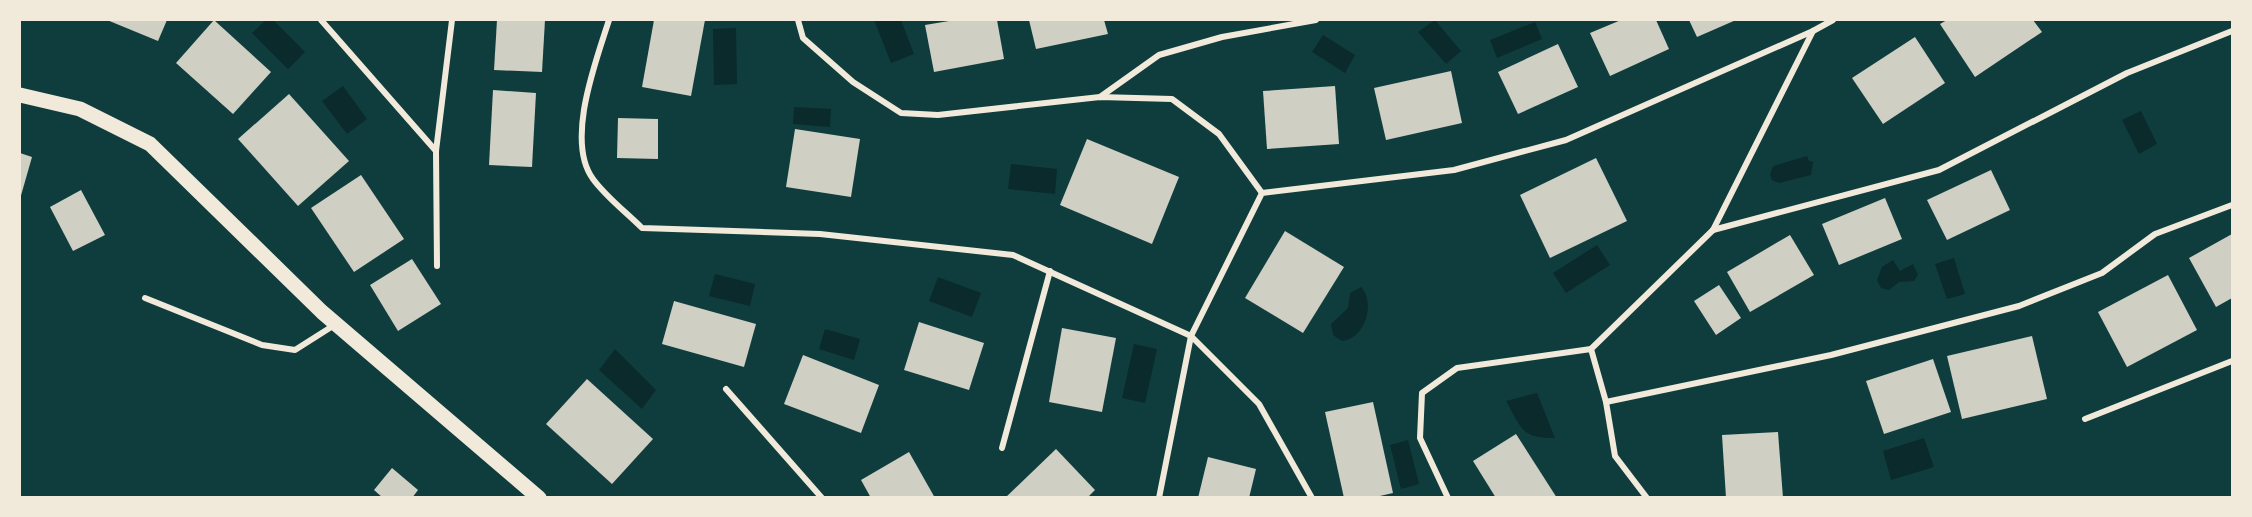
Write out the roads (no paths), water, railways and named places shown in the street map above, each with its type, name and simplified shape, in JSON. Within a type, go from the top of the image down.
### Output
[{"type":"main road","points":[[20,95],[80,109],[150,144],[336,324],[539,498]]},
{"type":"street","points":[[321,20],[436,151]]},
{"type":"street","points":[[437,266],[436,151],[452,20]]},
{"type":"street","points":[[609,20],[591,80],[580,142],[592,178],[642,228],[820,234],[1014,255],[1191,336],[1259,404],[1312,498]]},
{"type":"street","points":[[798,20],[803,38],[853,82],[901,113],[938,115],[1100,97],[1173,99],[1219,134],[1262,193]]},
{"type":"street","points":[[1100,97],[1159,55],[1222,37],[1316,20]]},
{"type":"street","points":[[1262,193],[1454,170],[1566,140],[1813,31],[1833,20]]},
{"type":"street","points":[[1448,498],[1420,438],[1422,393],[1456,368],[1590,349],[1713,230],[1813,31]]},
{"type":"street","points":[[1713,230],[1939,170],[2127,74],[2232,31]]},
{"type":"street","points":[[1159,498],[1191,336],[1262,193]]},
{"type":"street","points":[[1606,402],[1831,355],[2019,306],[2102,273],[2155,234],[2232,205]]},
{"type":"street","points":[[1002,448],[1050,272]]},
{"type":"street","points":[[145,298],[262,345],[295,350],[336,324]]},
{"type":"street","points":[[1590,349],[1606,402],[1615,456],[1647,498]]},
{"type":"street","points":[[2085,419],[2232,361]]},
{"type":"street","points":[[726,389],[822,498]]},
{"type":"water","points":[[266,20],[273,20],[305,52],[288,69],[252,33]]},
{"type":"water","points":[[874,20],[901,20],[914,54],[891,63]]},
{"type":"water","points":[[1435,20],[1461,51],[1446,64],[1418,32]]},
{"type":"water","points":[[1535,22],[1542,39],[1497,58],[1490,40]]},
{"type":"water","points":[[736,28],[737,84],[714,85],[713,29]]},
{"type":"water","points":[[1323,35],[1355,55],[1345,73],[1312,52]]},
{"type":"water","points":[[343,86],[367,119],[347,134],[322,101]]},
{"type":"water","points":[[794,107],[831,109],[830,127],[793,124]]},
{"type":"water","points":[[2141,111],[2157,144],[2139,154],[2122,120]]},
{"type":"water","points":[[1807,156],[1809,161],[1813,162],[1811,175],[1779,183],[1772,180],[1770,175],[1773,166]]},
{"type":"water","points":[[1011,164],[1057,169],[1055,194],[1008,189]]},
{"type":"water","points":[[1597,245],[1610,265],[1566,293],[1553,273]]},
{"type":"water","points":[[1954,258],[1965,294],[1947,299],[1935,264]]},
{"type":"water","points":[[1893,260],[1900,271],[1913,264],[1918,275],[1914,281],[1899,282],[1889,290],[1881,288],[1877,280],[1882,267]]},
{"type":"water","points":[[715,274],[755,284],[750,306],[709,296]]},
{"type":"water","points":[[938,277],[981,293],[972,317],[929,301]]},
{"type":"water","points":[[1361,287],[1368,302],[1366,319],[1357,334],[1342,341],[1333,335],[1331,324],[1348,308],[1350,293]]},
{"type":"water","points":[[825,329],[860,339],[854,360],[819,349]]},
{"type":"water","points":[[1134,344],[1157,349],[1145,403],[1122,398]]},
{"type":"water","points":[[615,349],[656,390],[642,409],[599,370]]},
{"type":"water","points":[[1537,393],[1555,438],[1529,434],[1520,425],[1506,401]]},
{"type":"water","points":[[1924,438],[1934,467],[1891,480],[1883,451]]},
{"type":"water","points":[[1408,440],[1419,484],[1401,489],[1390,445]]}]
